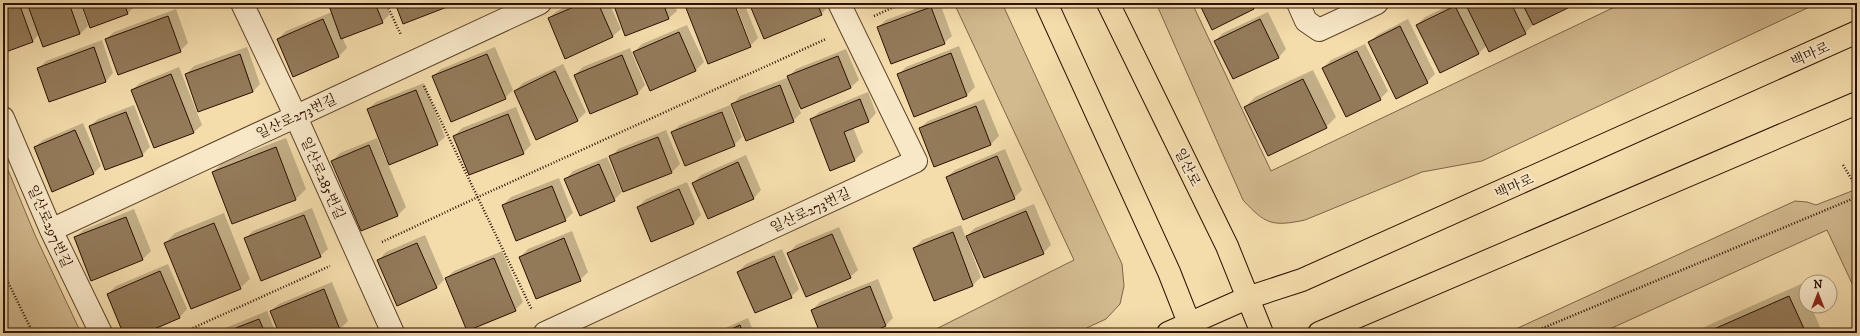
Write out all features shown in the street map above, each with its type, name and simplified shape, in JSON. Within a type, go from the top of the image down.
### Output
[{"type":"main road","points":[[1046,3],[1169,272],[1191,328]]},
{"type":"main road","name":"일산로","points":[[1108,3],[1227,246],[1262,333]]},
{"type":"main road","name":"백마로","points":[[1168,333],[1191,328],[1247,298],[1302,280],[1857,32]]},
{"type":"main road","points":[[1319,333],[1857,103]]},
{"type":"street","name":"일산로285번길","points":[[242,3],[296,116],[393,333]]},
{"type":"street","name":"일산로273번길","points":[[51,230],[540,3]]},
{"type":"street","name":"일산로273번길","points":[[545,333],[916,160],[839,3]]},
{"type":"street","points":[[1298,3],[1306,21],[1319,30],[1377,3]]},
{"type":"street","name":"일산로297번길","points":[[3,118],[51,230],[101,333]]},
{"type":"path","points":[[386,3],[400,35]]},
{"type":"path","points":[[874,16],[903,3]]},
{"type":"path","points":[[382,242],[826,39]]},
{"type":"path","points":[[424,86],[532,310]]},
{"type":"path","points":[[1844,165],[1857,188]]},
{"type":"path","points":[[1531,333],[1857,197]]},
{"type":"path","points":[[182,333],[330,266]]},
{"type":"path","points":[[3,272],[33,333]]},
{"type":"shaded area","points":[[954,3],[1002,3],[1122,264],[1124,286],[1120,304],[1106,319],[1076,333],[928,333],[1074,260]]},
{"type":"shaded area","points":[[1156,3],[1192,3],[1271,171],[1623,3],[1818,3],[1482,161],[1422,172],[1305,220],[1277,223],[1264,219],[1243,200]]},
{"type":"shaded area","points":[[3,158],[35,235],[81,333],[3,333]]},
{"type":"shaded area","points":[[1857,189],[1857,294],[1827,230],[1601,333],[1507,333],[1795,201],[1807,202],[1816,205]]},
{"type":"building","points":[[13,3],[19,3],[33,42],[3,53],[3,7]]},
{"type":"building","points":[[27,3],[69,3],[80,34],[43,47]]},
{"type":"building","points":[[81,3],[124,3],[128,14],[90,28]]},
{"type":"building","points":[[328,3],[375,3],[383,23],[341,39]]},
{"type":"building","points":[[395,3],[445,3],[447,7],[403,24]]},
{"type":"building","points":[[583,3],[598,3],[613,37],[565,59],[548,18]]},
{"type":"building","points":[[613,3],[663,3],[669,19],[625,36]]},
{"type":"building","points":[[684,3],[734,3],[751,47],[708,64]]},
{"type":"building","points":[[749,3],[817,3],[822,15],[764,39]]},
{"type":"building","points":[[872,3],[883,3],[874,7]]},
{"type":"building","points":[[1199,3],[1251,3],[1254,9],[1212,30]]},
{"type":"building","points":[[1465,3],[1511,3],[1526,34],[1489,52]]},
{"type":"building","points":[[1522,3],[1570,3],[1572,6],[1533,25]]},
{"type":"building","points":[[1455,6],[1479,54],[1440,73],[1416,25]]},
{"type":"building","points":[[931,7],[945,44],[891,64],[877,27]]},
{"type":"building","points":[[168,16],[181,52],[118,75],[105,39]]},
{"type":"building","points":[[323,19],[339,57],[293,77],[277,39]]},
{"type":"building","points":[[1260,19],[1279,58],[1233,79],[1214,41]]},
{"type":"building","points":[[1400,26],[1428,83],[1396,99],[1368,42]]},
{"type":"building","points":[[679,32],[696,71],[650,91],[633,52]]},
{"type":"building","points":[[94,47],[106,82],[49,102],[37,68]]},
{"type":"building","points":[[1357,51],[1381,100],[1346,117],[1322,68]]},
{"type":"building","points":[[951,53],[967,96],[914,117],[897,74]]},
{"type":"building","points":[[240,54],[253,92],[198,112],[185,74]]},
{"type":"building","points":[[487,54],[506,99],[451,122],[432,76]]},
{"type":"building","points":[[622,55],[638,94],[590,114],[574,75]]},
{"type":"building","points":[[838,56],[851,88],[801,109],[787,76]]},
{"type":"building","points":[[555,71],[578,121],[536,140],[514,91]]},
{"type":"building","points":[[171,74],[194,133],[154,148],[131,90]]},
{"type":"building","points":[[1303,79],[1327,128],[1268,156],[1244,107]]},
{"type":"building","points":[[780,85],[794,122],[746,141],[731,104]]},
{"type":"building","points":[[416,90],[438,145],[389,165],[367,109]]},
{"type":"building","points":[[860,99],[869,122],[844,132],[855,161],[830,171],[810,119]]},
{"type":"building","points":[[976,106],[991,145],[934,167],[919,128]]},
{"type":"building","points":[[126,112],[143,156],[105,170],[89,126]]},
{"type":"building","points":[[722,112],[735,146],[685,166],[671,132]]},
{"type":"building","points":[[508,114],[524,154],[469,175],[453,136]]},
{"type":"building","points":[[75,130],[94,174],[52,192],[34,147]]},
{"type":"building","points":[[658,137],[672,173],[623,192],[609,156]]},
{"type":"building","points":[[369,145],[398,216],[361,231],[331,161]]},
{"type":"building","points":[[276,147],[296,200],[232,224],[212,172]]},
{"type":"building","points":[[997,156],[1015,199],[963,220],[946,177]]},
{"type":"building","points":[[738,162],[754,199],[708,219],[692,183]]},
{"type":"building","points":[[599,164],[615,201],[580,216],[564,179]]},
{"type":"building","points":[[552,186],[566,221],[516,241],[502,205]]},
{"type":"building","points":[[679,189],[694,224],[651,242],[637,207]]},
{"type":"building","points":[[1026,211],[1044,254],[984,278],[966,236]]},
{"type":"building","points":[[304,215],[321,257],[261,281],[244,238]]},
{"type":"building","points":[[126,217],[143,260],[91,281],[74,237]]},
{"type":"building","points":[[214,223],[241,289],[191,309],[164,243]]},
{"type":"building","points":[[953,232],[973,286],[934,301],[913,248]]},
{"type":"building","points":[[832,234],[851,278],[806,297],[787,253]]},
{"type":"building","points":[[564,238],[581,281],[536,299],[519,257]]},
{"type":"building","points":[[417,243],[437,288],[397,306],[377,260]]},
{"type":"building","points":[[774,256],[792,298],[755,313],[737,272]]},
{"type":"building","points":[[494,258],[516,311],[467,331],[445,278]]},
{"type":"building","points":[[160,271],[180,318],[145,333],[123,333],[107,294]]},
{"type":"building","points":[[870,286],[886,326],[870,333],[820,333],[811,310]]},
{"type":"building","points":[[324,289],[340,330],[332,333],[279,333],[270,311]]},
{"type":"building","points":[[1789,296],[1806,333],[1705,333]]},
{"type":"building","points":[[259,319],[265,333],[223,333]]},
{"type":"building","points":[[740,325],[743,333],[723,333]]}]
